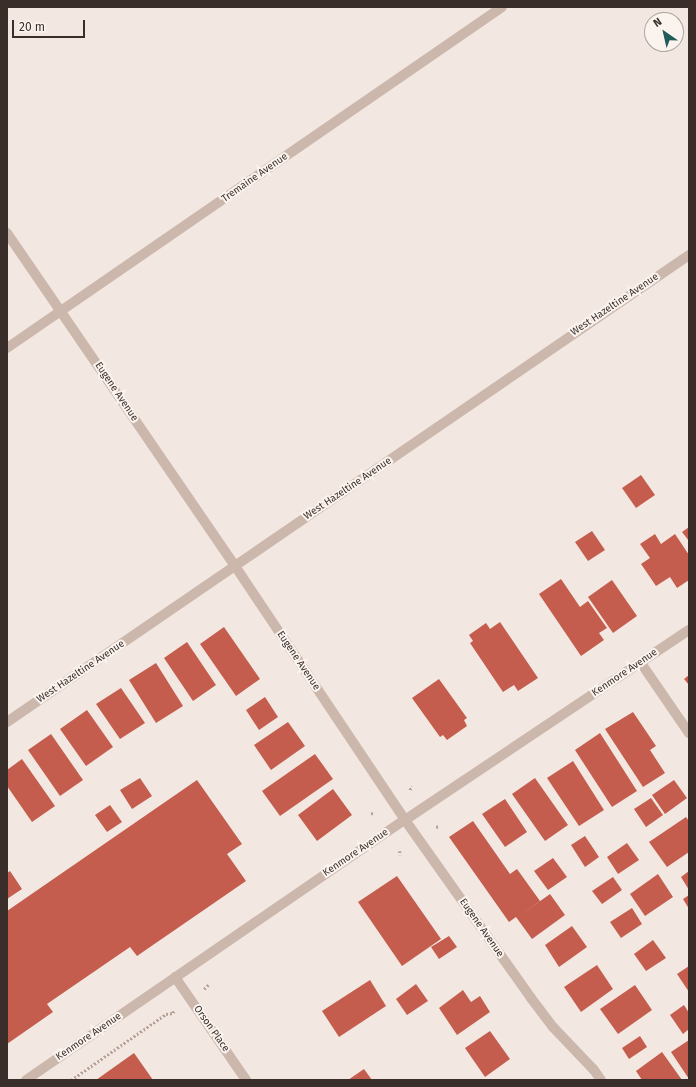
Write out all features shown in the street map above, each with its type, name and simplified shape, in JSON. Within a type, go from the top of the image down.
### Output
[{"type":"street","name":"Tremaine Avenue","points":[[7,348],[502,7]]},
{"type":"street","name":"Eugene Avenue","points":[[7,233],[235,566],[404,820],[531,998],[553,1027],[594,1070],[601,1080]]},
{"type":"street","name":"West Hazeltine Avenue","points":[[7,722],[689,255]]},
{"type":"street","name":"Kenmore Avenue","points":[[26,1080],[404,820],[689,630]]},
{"type":"street","points":[[641,662],[689,732]]},
{"type":"street","name":"Orson Place","points":[[175,977],[246,1080]]},
{"type":"path","points":[[204,988],[208,985]]},
{"type":"path","points":[[70,1080],[166,1014],[172,1013],[174,1010]]},
{"type":"building","points":[[641,475],[655,495],[636,508],[622,488]]},
{"type":"building","points":[[689,527],[689,541],[682,532]]},
{"type":"building","points":[[592,531],[605,550],[588,561],[575,542]]},
{"type":"building","points":[[655,534],[661,544],[675,534],[689,555],[689,580],[677,588],[670,577],[656,586],[641,564],[650,558],[640,544]]},
{"type":"building","points":[[561,579],[580,607],[588,601],[607,628],[599,633],[604,640],[581,656],[539,594]]},
{"type":"building","points":[[612,580],[637,616],[613,633],[588,597]]},
{"type":"building","points":[[500,622],[538,678],[518,691],[514,685],[503,692],[470,643],[473,641],[469,635],[486,623],[490,629]]},
{"type":"building","points":[[224,627],[260,679],[236,696],[200,644]]},
{"type":"building","points":[[187,642],[216,685],[193,701],[164,658]]},
{"type":"building","points":[[156,663],[183,706],[156,723],[129,680]]},
{"type":"building","points":[[689,675],[689,685],[684,679]]},
{"type":"building","points":[[439,679],[467,718],[464,720],[467,726],[447,740],[443,735],[440,737],[412,698]]},
{"type":"building","points":[[121,688],[145,723],[120,739],[96,704]]},
{"type":"building","points":[[265,697],[278,717],[259,730],[246,710]]},
{"type":"building","points":[[87,710],[113,747],[86,766],[60,729]]},
{"type":"building","points":[[633,712],[656,746],[650,750],[665,773],[643,787],[605,729]]},
{"type":"building","points":[[288,722],[305,746],[271,770],[254,745]]},
{"type":"building","points":[[600,733],[637,791],[612,807],[575,750]]},
{"type":"building","points":[[51,734],[83,780],[60,796],[28,750]]},
{"type":"building","points":[[315,754],[333,779],[280,816],[262,791]]},
{"type":"building","points":[[22,759],[55,806],[32,822],[7,786],[7,770]]},
{"type":"building","points":[[573,761],[604,810],[579,826],[547,778]]},
{"type":"building","points":[[140,778],[152,796],[132,809],[120,790]]},
{"type":"building","points":[[535,778],[568,825],[545,841],[512,794]]},
{"type":"building","points":[[197,780],[242,844],[227,854],[246,881],[137,956],[130,947],[47,1004],[53,1012],[7,1044],[7,911]]},
{"type":"building","points":[[674,780],[687,798],[665,814],[652,795]]},
{"type":"building","points":[[333,789],[352,815],[317,841],[298,815]]},
{"type":"building","points":[[651,798],[663,815],[646,827],[634,809]]},
{"type":"building","points":[[505,799],[527,832],[505,847],[482,814]]},
{"type":"building","points":[[110,805],[122,822],[107,832],[95,815]]},
{"type":"building","points":[[686,817],[689,821],[689,852],[667,867],[649,842]]},
{"type":"building","points":[[473,821],[510,874],[517,869],[540,901],[518,917],[550,894],[565,915],[532,939],[516,917],[509,922],[449,837]]},
{"type":"building","points":[[585,836],[599,857],[585,867],[571,845]]},
{"type":"building","points":[[627,843],[639,860],[618,874],[607,857]]},
{"type":"building","points":[[553,858],[567,877],[548,890],[534,871]]},
{"type":"building","points":[[10,871],[22,889],[7,899],[7,873]]},
{"type":"building","points":[[689,871],[689,890],[681,877]]},
{"type":"building","points":[[658,874],[673,897],[645,916],[630,894]]},
{"type":"building","points":[[397,876],[441,939],[402,966],[358,902]]},
{"type":"building","points":[[613,877],[622,890],[602,904],[592,891]]},
{"type":"building","points":[[689,895],[689,909],[683,899]]},
{"type":"building","points":[[632,908],[642,924],[621,938],[610,922]]},
{"type":"building","points":[[572,926],[587,947],[559,967],[545,945]]},
{"type":"building","points":[[449,936],[457,947],[439,959],[431,947]]},
{"type":"building","points":[[653,940],[666,958],[646,971],[634,954]]},
{"type":"building","points":[[597,965],[613,989],[581,1012],[564,987]]},
{"type":"building","points":[[689,966],[689,992],[677,974]]},
{"type":"building","points":[[370,980],[386,1006],[339,1037],[322,1011]]},
{"type":"building","points":[[416,984],[428,1001],[407,1015],[396,999]]},
{"type":"building","points":[[635,985],[652,1010],[618,1034],[600,1009]]},
{"type":"building","points":[[463,990],[471,1002],[480,996],[490,1012],[457,1035],[439,1008]]},
{"type":"building","points":[[684,1005],[689,1013],[689,1029],[683,1034],[670,1015]]},
{"type":"building","points":[[490,1031],[510,1059],[485,1077],[465,1048]]},
{"type":"building","points":[[640,1036],[647,1047],[629,1059],[622,1048]]},
{"type":"building","points":[[689,1040],[689,1079],[671,1052]]},
{"type":"building","points":[[662,1052],[682,1080],[642,1080],[636,1071]]},
{"type":"building","points":[[134,1053],[153,1080],[96,1080]]},
{"type":"building","points":[[364,1069],[372,1080],[348,1080]]}]
